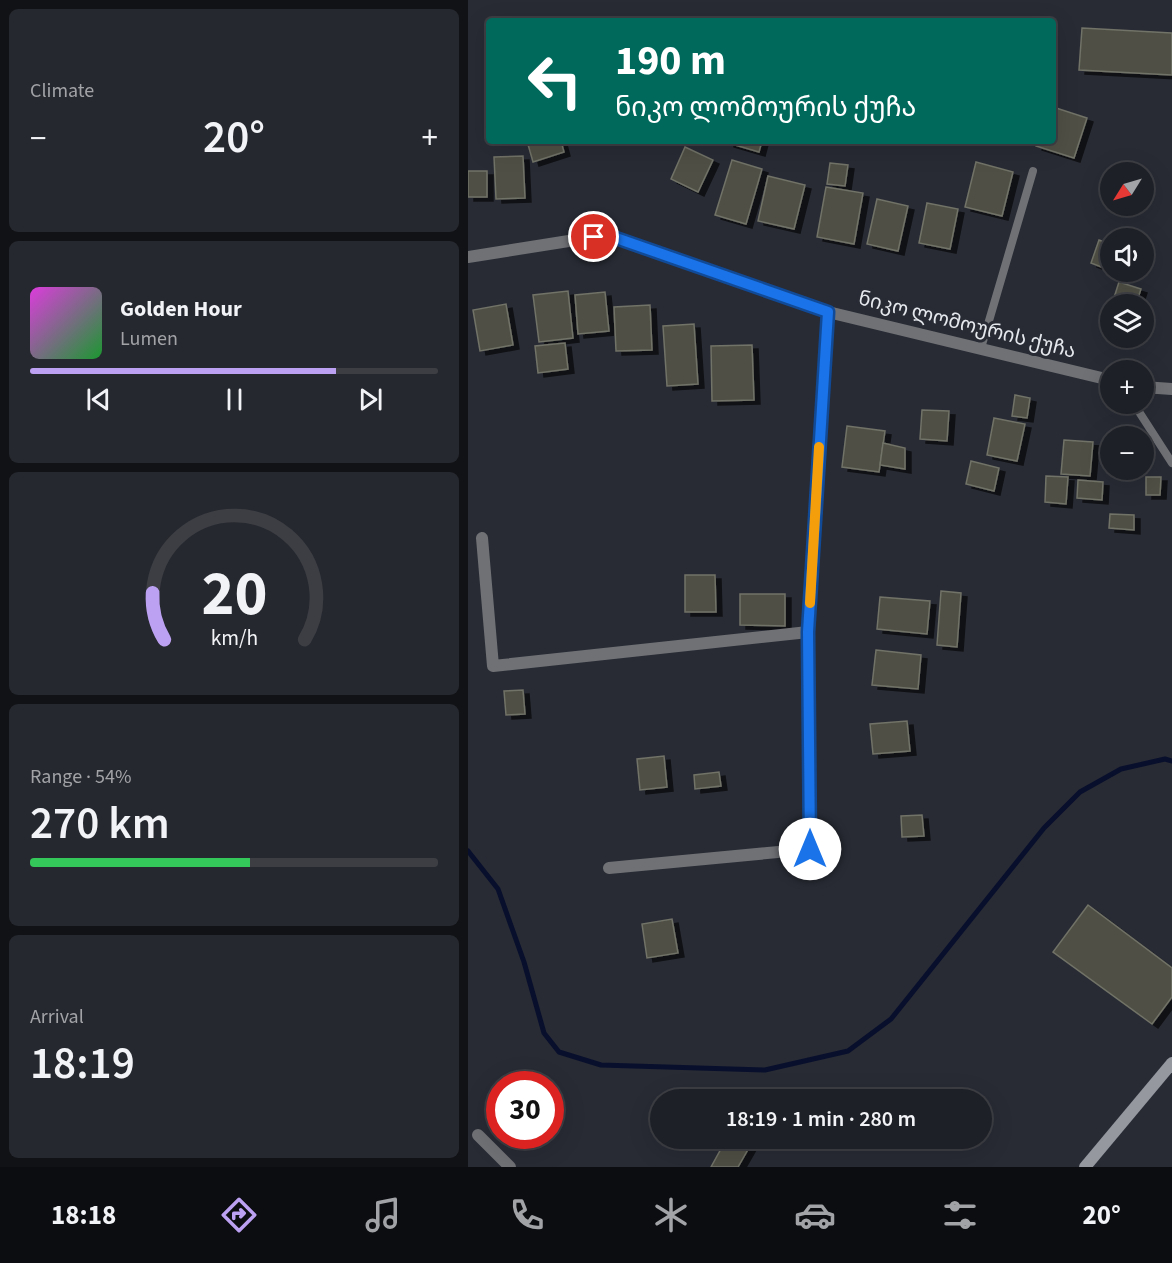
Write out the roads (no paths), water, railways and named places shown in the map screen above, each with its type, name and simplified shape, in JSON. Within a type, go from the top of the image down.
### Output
[{"type":"main road","points":[[1085,1167],[1172,1063]]},
{"type":"street","name":"ნიკო ლომოურის ქუჩა","points":[[468,256],[594,237],[616,238],[828,312],[1100,378]]},
{"type":"street","points":[[609,868],[810,849],[808,632],[828,312]]},
{"type":"street","points":[[1154,389],[1172,389]]},
{"type":"street","points":[[482,538],[493,666],[808,632]]},
{"type":"street","points":[[478,1135],[510,1167]]},
{"type":"lane","points":[[981,348],[1033,171]]},
{"type":"lane","points":[[1140,414],[1172,463]]},
{"type":"waterway","points":[[468,851],[498,889],[524,962],[544,1033],[559,1052],[601,1065],[765,1070],[848,1051],[891,1019],[1044,828],[1080,792],[1121,769],[1165,759],[1172,761]]}]
